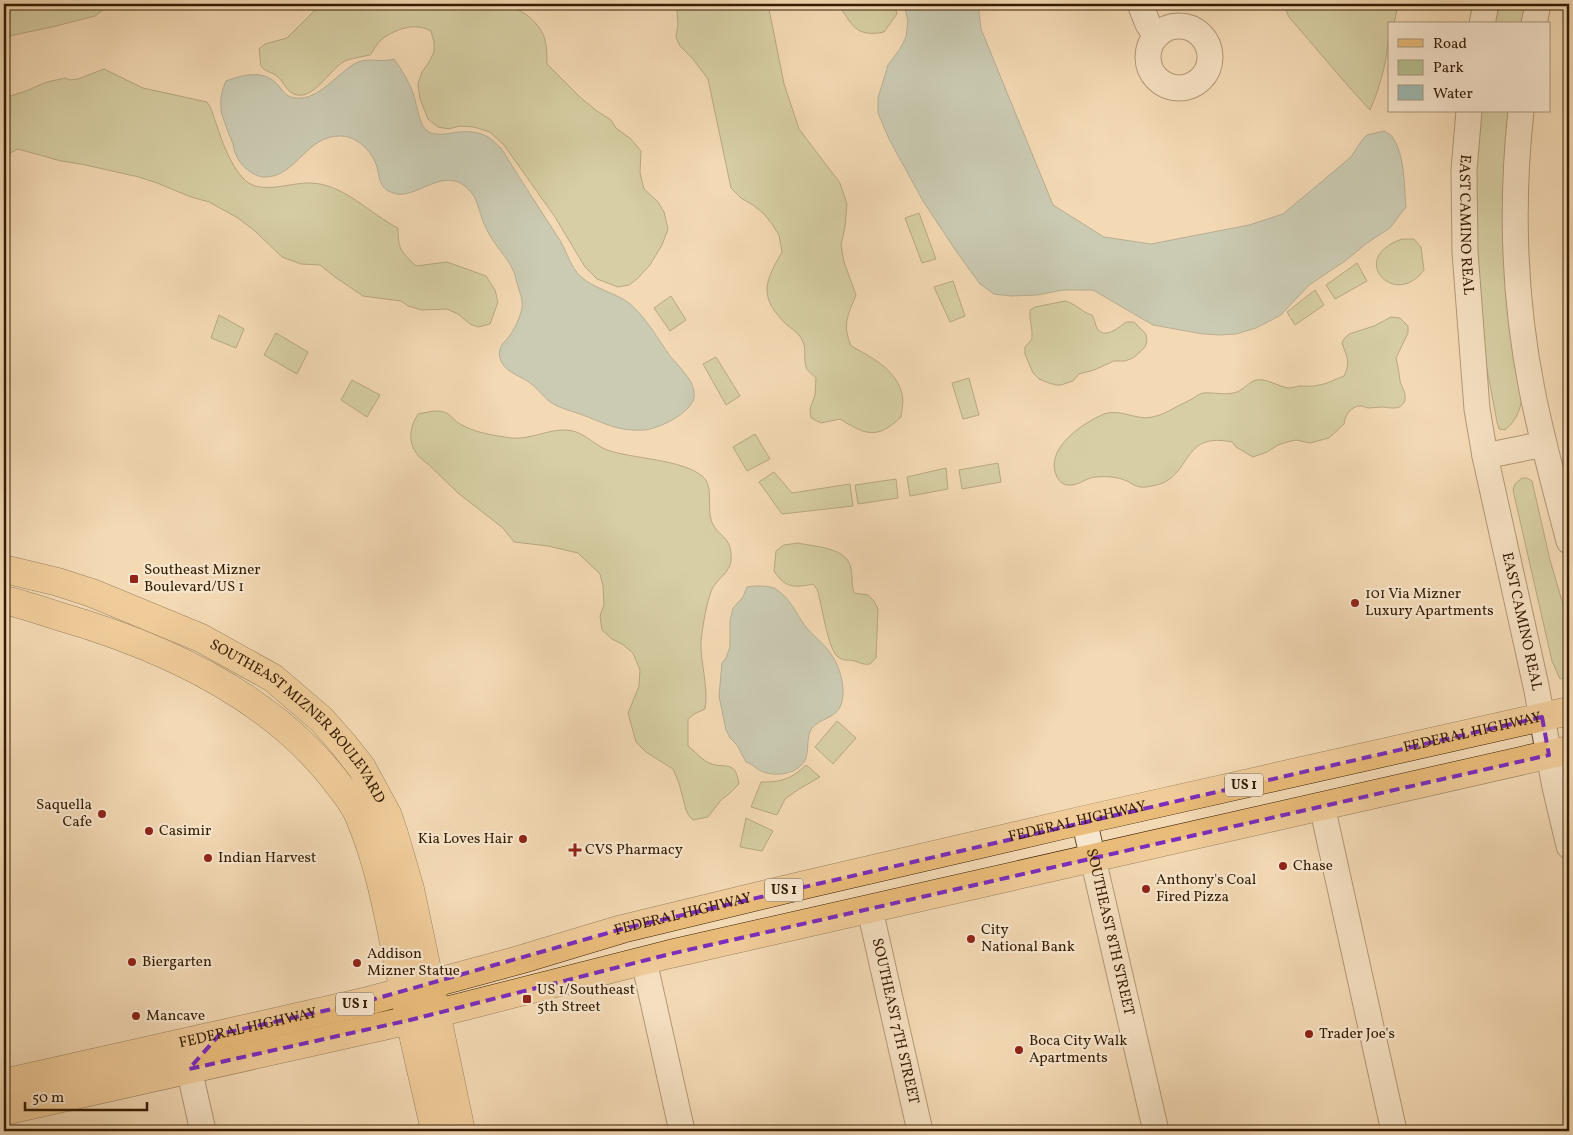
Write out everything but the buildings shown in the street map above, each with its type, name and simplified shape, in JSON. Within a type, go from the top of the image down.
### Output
[{"type":"main road","name":"SOUTHEAST MIZNER BOULEVARD","points":[[4,569],[58,582],[92,593],[201,638],[273,678],[322,720],[362,768],[388,816],[410,889],[437,1013],[449,1130]]},
{"type":"main road","name":"SOUTHEAST MIZNER BOULEVARD","points":[[4,600],[118,635],[174,659],[223,684],[290,733],[308,750],[343,790],[358,815],[382,885],[410,1020],[449,1130]]},
{"type":"main road","name":"FEDERAL HIGHWAY","points":[[4,1083],[364,1002],[519,960],[622,929],[804,885],[1569,711]]},
{"type":"main road","name":"FEDERAL HIGHWAY","points":[[4,1111],[410,1020],[644,961],[1559,753]]},
{"type":"main road","points":[[189,1069],[192,1061],[220,1034]]},
{"type":"street","points":[[1140,4],[1148,24],[1156,36]]},
{"type":"street","points":[[1482,22],[1486,4]]},
{"type":"street","points":[[1534,22],[1538,4]]},
{"type":"street","name":"EAST CAMINO REAL","points":[[1469,112],[1464,170],[1465,252],[1477,409],[1542,717],[1559,753],[1569,846]]},
{"type":"street","points":[[1521,112],[1516,176],[1516,254],[1524,342],[1544,444],[1569,541]]},
{"type":"street","points":[[1486,456],[1544,444]]},
{"type":"street","points":[[1322,806],[1394,1131]]},
{"type":"street","name":"SOUTHEAST 8TH STREET","points":[[1084,820],[1156,1131]]},
{"type":"street","name":"SOUTHEAST 7TH STREET","points":[[870,910],[920,1131]]},
{"type":"street","points":[[644,961],[682,1131]]},
{"type":"street","points":[[189,1069],[203,1131]]},
{"type":"highlighted area","points":[[1542,717],[1549,755],[670,954],[410,1020],[189,1069],[220,1034],[364,1002],[622,929]]},
{"type":"green space","points":[[4,4],[106,4],[104,9],[95,16],[4,37]]},
{"type":"green space","points":[[326,4],[466,4],[498,6],[515,8],[532,19],[540,29],[545,40],[547,64],[581,98],[611,120],[616,128],[631,139],[641,151],[640,173],[644,189],[658,202],[664,212],[668,229],[662,245],[650,265],[629,285],[618,287],[597,279],[585,267],[555,217],[504,145],[490,132],[474,127],[459,126],[449,129],[438,127],[428,119],[420,99],[418,84],[422,72],[434,52],[431,31],[425,28],[406,28],[387,35],[370,55],[343,62],[316,88],[304,95],[297,95],[288,90],[277,76],[264,70],[261,66],[259,49],[265,44],[287,38],[316,9]]},
{"type":"green space","points":[[674,4],[768,4],[784,84],[799,129],[840,183],[847,204],[841,245],[844,262],[856,295],[847,320],[848,338],[851,346],[874,359],[888,371],[899,385],[902,394],[901,417],[885,429],[871,433],[857,429],[840,419],[821,423],[811,418],[810,409],[815,395],[816,378],[806,367],[804,346],[800,337],[775,312],[767,295],[769,279],[782,252],[779,235],[764,214],[741,198],[731,188],[708,79],[693,59],[680,46],[676,37],[678,24],[677,10]]},
{"type":"green space","points":[[838,4],[894,4],[897,14],[884,32],[867,33],[855,28]]},
{"type":"green space","points":[[1283,4],[1398,4],[1394,22],[1388,22],[1388,46],[1384,68],[1370,110],[1349,87],[1289,17]]},
{"type":"green space","points":[[1496,4],[1528,4],[1524,22],[1492,22]]},
{"type":"green space","points":[[104,69],[143,88],[207,102],[231,160],[238,172],[249,183],[257,186],[275,187],[311,183],[335,188],[398,228],[401,250],[416,266],[447,262],[486,276],[495,290],[498,302],[490,324],[478,327],[447,309],[422,310],[408,306],[401,301],[363,296],[320,265],[301,264],[282,257],[255,231],[238,218],[209,202],[157,183],[139,177],[61,161],[18,149],[4,156],[4,98],[47,82],[65,78],[70,80],[78,79]]},
{"type":"green space","points":[[1479,112],[1512,112],[1524,389],[1516,416],[1505,430],[1499,429],[1497,422],[1479,310],[1474,194]]},
{"type":"green space","points":[[919,213],[936,259],[922,263],[905,218]]},
{"type":"green space","points":[[1402,239],[1414,239],[1421,247],[1424,270],[1412,281],[1400,285],[1390,283],[1381,277],[1377,268],[1378,257],[1386,247]]},
{"type":"green space","points":[[1357,263],[1367,281],[1335,299],[1326,285]]},
{"type":"green space","points":[[953,281],[965,316],[950,322],[934,287]]},
{"type":"green space","points":[[1315,290],[1324,305],[1295,325],[1287,312]]},
{"type":"green space","points":[[671,296],[686,320],[670,331],[654,308]]},
{"type":"green space","points":[[1065,301],[1092,315],[1098,330],[1105,333],[1113,331],[1126,322],[1134,322],[1146,334],[1147,341],[1145,347],[1133,358],[1125,361],[1114,361],[1079,374],[1073,381],[1061,385],[1039,379],[1033,373],[1025,354],[1025,347],[1032,339],[1030,310],[1035,307]]},
{"type":"green space","points":[[219,315],[244,329],[236,348],[211,338]]},
{"type":"green space","points":[[1391,317],[1400,318],[1408,326],[1408,333],[1396,358],[1400,381],[1405,395],[1405,400],[1401,406],[1394,408],[1369,408],[1357,406],[1349,412],[1344,424],[1329,438],[1310,443],[1296,440],[1287,442],[1253,457],[1236,447],[1232,442],[1216,440],[1205,442],[1190,454],[1172,477],[1163,483],[1152,486],[1139,487],[1112,477],[1093,477],[1067,485],[1057,477],[1054,467],[1055,457],[1060,447],[1067,438],[1095,418],[1116,412],[1146,418],[1152,417],[1160,415],[1201,394],[1233,393],[1240,391],[1256,380],[1265,380],[1289,388],[1325,384],[1344,376],[1348,363],[1342,343],[1344,339],[1349,334],[1374,326]]},
{"type":"green space","points":[[276,333],[308,352],[297,374],[264,355]]},
{"type":"green space","points":[[716,357],[740,396],[726,405],[703,364]]},
{"type":"green space","points":[[969,378],[979,415],[963,419],[952,383]]},
{"type":"green space","points":[[352,380],[380,395],[367,417],[341,400]]},
{"type":"green space","points":[[434,411],[446,413],[460,424],[472,430],[511,438],[560,430],[573,431],[607,450],[682,466],[693,470],[706,480],[709,490],[711,519],[713,525],[727,541],[731,552],[731,561],[726,572],[712,589],[706,608],[701,641],[706,692],[705,709],[688,719],[688,746],[707,762],[728,766],[735,770],[739,784],[721,800],[708,817],[693,820],[689,816],[673,769],[646,752],[636,742],[628,713],[639,686],[640,670],[633,653],[602,630],[600,616],[604,604],[600,574],[578,553],[548,546],[514,542],[503,528],[458,493],[422,459],[413,448],[411,442],[412,428],[418,414]]},
{"type":"green space","points":[[755,434],[770,459],[747,471],[733,447]]},
{"type":"green space","points":[[998,463],[1001,482],[962,489],[959,470]]},
{"type":"green space","points":[[946,468],[948,489],[910,496],[907,477]]},
{"type":"green space","points":[[774,472],[792,493],[850,484],[853,506],[782,514],[759,482]]},
{"type":"green space","points":[[1522,478],[1532,481],[1550,560],[1569,625],[1569,677],[1560,679],[1552,661],[1513,490],[1515,484]]},
{"type":"green space","points":[[896,479],[898,498],[858,504],[855,485]]},
{"type":"green space","points":[[798,543],[830,549],[844,556],[849,562],[851,569],[854,593],[868,595],[874,601],[878,609],[876,658],[870,664],[844,660],[839,658],[833,651],[817,589],[813,584],[795,586],[786,584],[774,571],[776,551],[784,545]]},
{"type":"green space","points":[[837,721],[856,738],[833,764],[815,747]]},
{"type":"green space","points":[[806,765],[820,777],[785,799],[777,815],[751,807],[761,782],[786,779],[796,774]]},
{"type":"green space","points":[[746,818],[773,831],[762,851],[740,847]]},
{"type":"water","points":[[904,4],[978,4],[981,29],[1053,205],[1104,237],[1151,244],[1249,225],[1283,214],[1351,157],[1367,135],[1384,131],[1392,137],[1400,153],[1406,207],[1390,228],[1309,285],[1281,315],[1256,328],[1236,334],[1203,334],[1153,325],[1093,290],[1063,290],[1037,295],[1011,296],[994,294],[980,284],[923,201],[889,139],[878,113],[878,98],[888,65],[906,37],[908,21]]},
{"type":"water","points":[[394,59],[409,84],[426,130],[435,134],[476,133],[494,141],[501,148],[561,242],[580,276],[591,284],[629,303],[646,321],[691,382],[694,398],[680,415],[665,424],[650,429],[618,428],[556,405],[529,382],[504,366],[499,354],[500,349],[518,320],[522,308],[521,297],[515,274],[489,234],[474,196],[461,184],[451,180],[441,181],[402,194],[388,191],[383,186],[372,156],[360,143],[343,136],[329,137],[319,142],[286,170],[277,175],[261,177],[244,167],[238,159],[221,111],[223,88],[226,81],[245,75],[265,76],[277,84],[289,96],[302,98],[316,93],[356,63],[365,60]]},
{"type":"water","points":[[747,587],[774,588],[792,605],[805,626],[833,656],[841,676],[843,691],[841,705],[836,713],[820,722],[810,731],[806,758],[803,764],[792,771],[778,774],[759,770],[746,762],[726,730],[719,696],[722,663],[730,647],[730,621],[733,608],[743,597]]},
{"type":"place","name":"Southeast Mizner Boulevard/US 1","points":[[134,579]]},
{"type":"place","name":"101 Via Mizner Luxury Apartments","points":[[1355,603]]},
{"type":"place","name":"Saquella Cafe","points":[[102,814]]},
{"type":"place","name":"Casimir","points":[[149,831]]},
{"type":"place","name":"Kia Loves Hair","points":[[523,839]]},
{"type":"place","name":"CVS Pharmacy","points":[[575,850]]},
{"type":"place","name":"Indian Harvest","points":[[208,858]]},
{"type":"place","name":"Chase","points":[[1283,866]]},
{"type":"place","name":"Anthony's Coal Fired Pizza","points":[[1146,889]]},
{"type":"place","name":"City National Bank","points":[[971,939]]},
{"type":"place","name":"Biergarten","points":[[132,962]]},
{"type":"place","name":"Addison Mizner Statue","points":[[357,963]]},
{"type":"place","name":"US 1/Southeast 5th Street","points":[[527,999]]},
{"type":"place","name":"Mancave","points":[[136,1016]]},
{"type":"place","name":"Trader Joe's","points":[[1309,1034]]},
{"type":"place","name":"Boca City Walk Apartments","points":[[1019,1050]]}]
